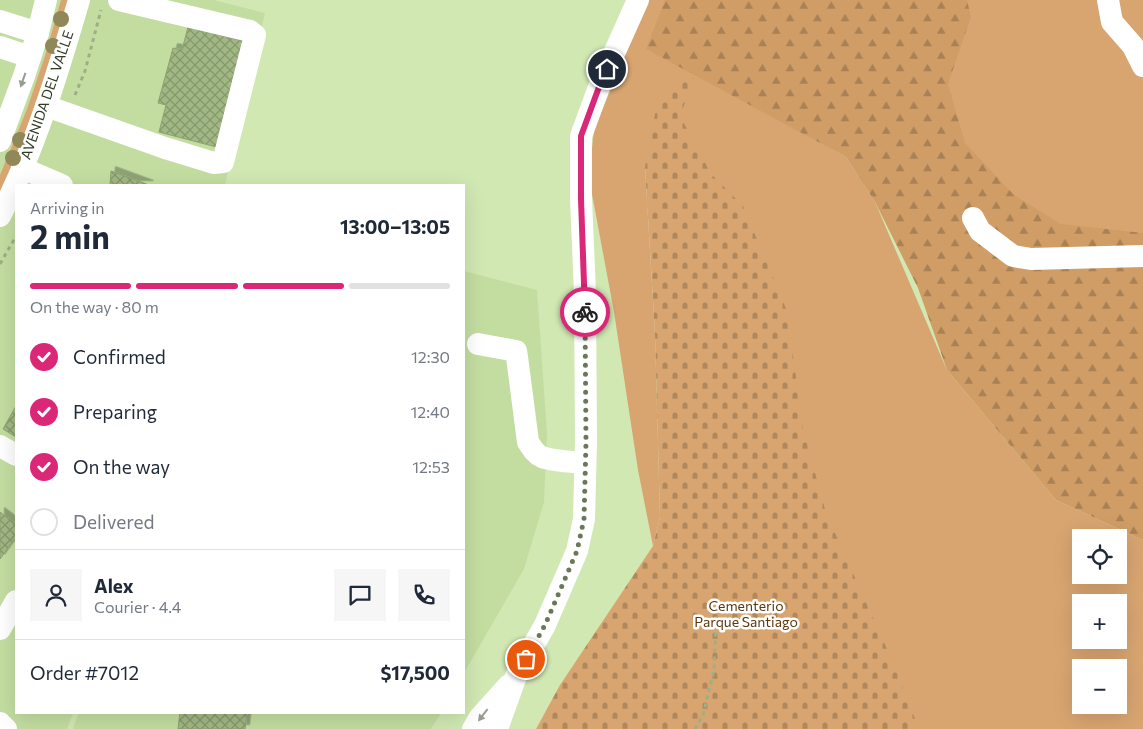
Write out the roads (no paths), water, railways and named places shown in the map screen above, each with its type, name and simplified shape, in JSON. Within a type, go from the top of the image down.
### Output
[{"type":"street","name":"AVENIDA DEL VALLE","points":[[0,141],[38,33],[46,0]]},
{"type":"street","name":"AVENIDA DEL VALLE","points":[[17,184],[46,106],[79,0]]},
{"type":"street","points":[[46,106],[165,148],[214,163],[223,162],[256,35],[250,30],[119,0]]},
{"type":"street","points":[[497,729],[516,676],[545,625],[577,551],[584,519],[585,293],[581,199],[581,136],[599,87],[638,0]]},
{"type":"street","points":[[1108,0],[1112,22],[1133,46],[1143,66]]},
{"type":"street","points":[[0,21],[38,33]]},
{"type":"street","points":[[0,47],[30,57]]},
{"type":"street","points":[[22,168],[60,184]]},
{"type":"street","name":"AVENIDA DEL VALLE","points":[[6,215],[15,189]]},
{"type":"street","points":[[973,218],[980,231],[1014,256],[1031,259],[1143,256]]},
{"type":"street","points":[[478,344],[516,351],[528,442],[534,451],[542,457],[585,463]]},
{"type":"street","points":[[0,446],[15,454]]},
{"type":"street","points":[[0,629],[15,603]]},
{"type":"street","points":[[473,729],[480,717],[516,676]]},
{"type":"street","points":[[0,723],[6,729]]},
{"type":"park label","name":"Cementerio Parque Santiago","points":[[746,614]]}]
